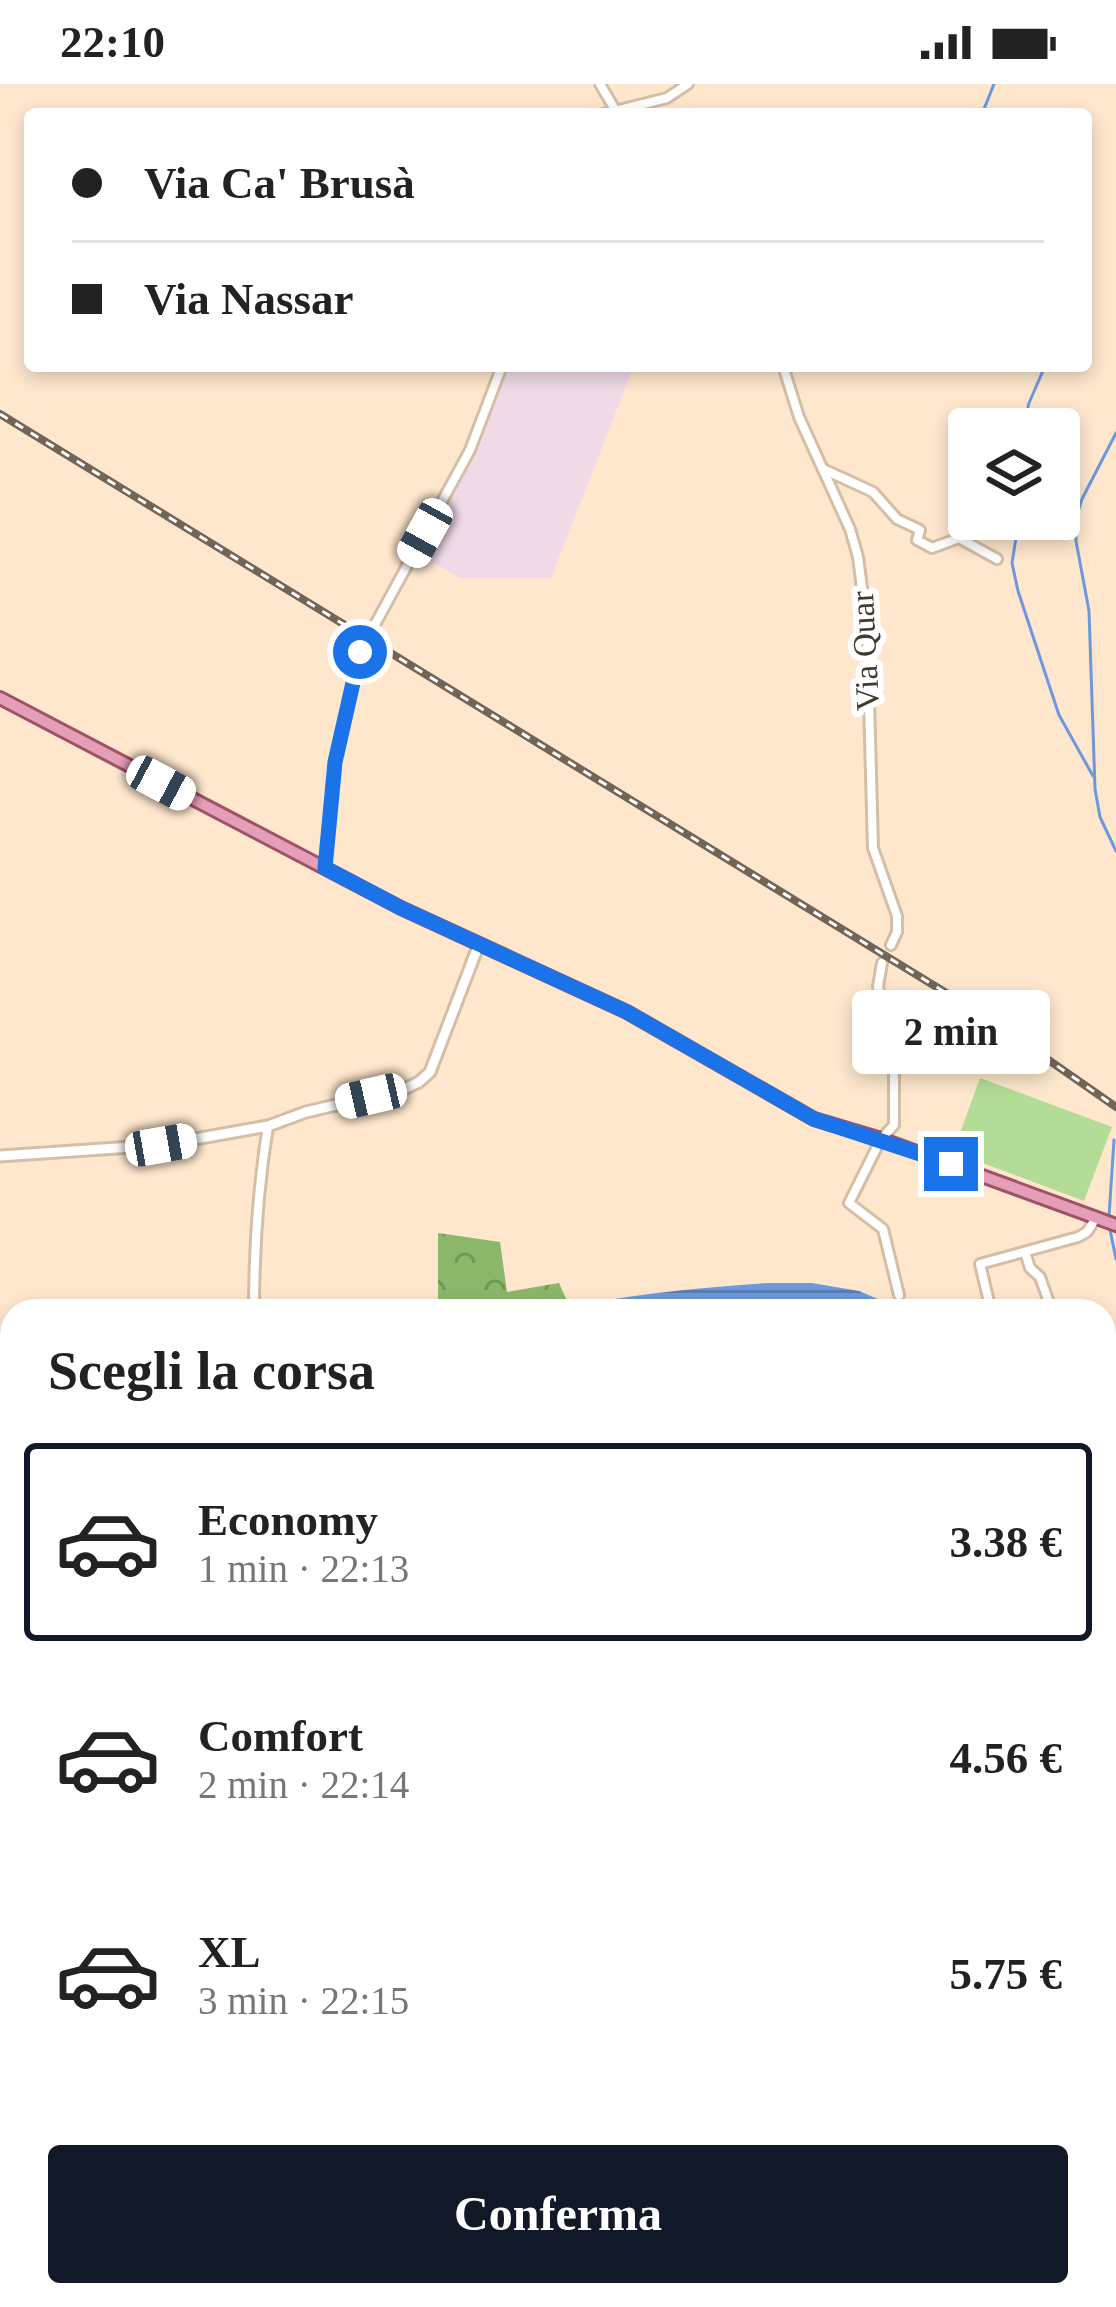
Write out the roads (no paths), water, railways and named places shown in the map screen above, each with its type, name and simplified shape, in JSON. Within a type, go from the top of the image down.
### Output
[{"type":"main road","points":[[0,698],[325,868],[627,1012],[814,1119],[1106,1221]]},
{"type":"street","points":[[632,108],[667,98],[688,84]]},
{"type":"street","points":[[325,868],[335,762],[360,652],[470,450],[500,372]]},
{"type":"street","name":"Via Quar","points":[[785,372],[799,417],[850,529],[863,586],[873,848],[898,916],[891,945]]},
{"type":"street","points":[[822,469],[873,492],[897,519],[920,530],[917,539],[932,548],[959,538],[997,559]]},
{"type":"street","points":[[0,1156],[161,1145],[268,1126],[419,1082],[430,1072],[479,944]]},
{"type":"street","points":[[882,963],[878,986],[894,1073],[893,1125],[849,1203],[883,1229],[899,1295]]},
{"type":"street","points":[[254,1299],[254,1243],[268,1126]]},
{"type":"street","points":[[988,1299],[980,1264],[1078,1237],[1106,1221]]},
{"type":"street","points":[[1025,1252],[1048,1299]]},
{"type":"water","points":[[812,1283],[878,1299],[618,1299]]},
{"type":"waterway","points":[[984,108],[994,84]]},
{"type":"waterway","points":[[1028,408],[1042,372]]},
{"type":"waterway","points":[[1116,433],[1076,518],[1089,611],[1095,789],[1100,817],[1116,851]]},
{"type":"waterway","points":[[1016,540],[1012,563],[1018,591],[1059,715],[1093,776]]},
{"type":"waterway","points":[[1109,1216],[1114,1140]]},
{"type":"waterway","points":[[1109,1225],[1116,1259]]},
{"type":"railway","points":[[0,414],[997,1024],[1116,1107]]}]
